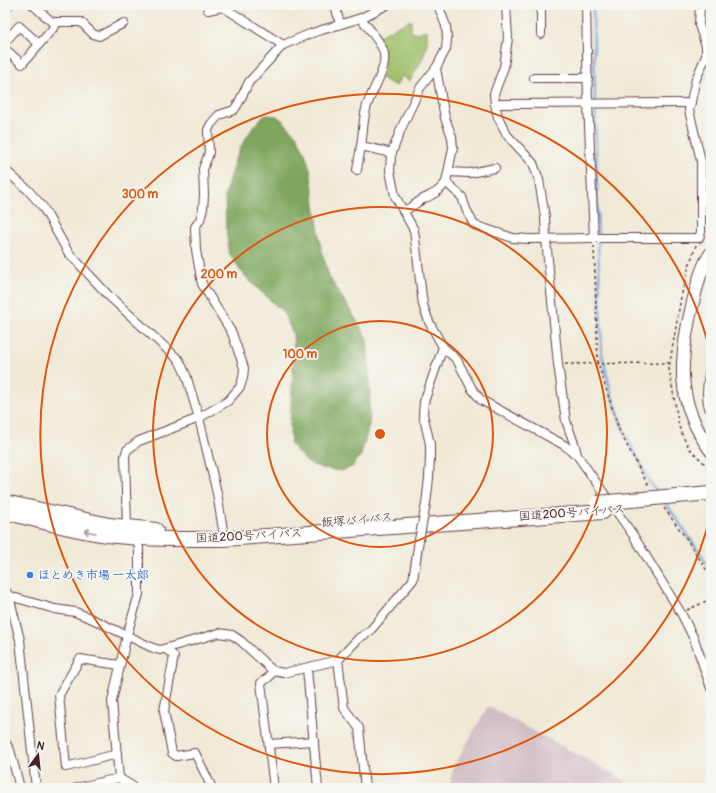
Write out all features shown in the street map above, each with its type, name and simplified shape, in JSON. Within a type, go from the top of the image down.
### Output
[{"type":"highway","name":"飯塚バイパス","points":[[5,502],[70,517],[127,527],[152,530],[223,530],[600,507],[711,493]]},
{"type":"highway","name":"国道200号バイパス","points":[[5,512],[95,533],[137,538],[224,539],[600,507],[711,502]]},
{"type":"main road","points":[[711,253],[697,283],[690,311],[682,365],[682,378],[685,397],[692,421],[711,451]]},
{"type":"street","points":[[5,50],[22,64],[55,26],[34,5]]},
{"type":"street","points":[[208,5],[208,10],[228,6],[283,45]]},
{"type":"street","points":[[335,5],[340,24]]},
{"type":"street","points":[[119,778],[112,701],[119,664],[139,594],[140,557],[137,538],[127,527],[125,456],[128,450],[139,442],[198,418],[228,401],[240,387],[244,368],[232,333],[202,284],[196,250],[195,227],[200,220],[203,209],[203,169],[209,153],[208,130],[219,115],[234,110],[249,82],[283,45],[312,33],[360,18],[387,5]]},
{"type":"street","points":[[438,5],[446,26],[446,49],[436,68],[420,88],[396,140],[392,153],[390,171],[396,196],[414,230],[423,305],[429,322],[444,347],[457,360],[472,389],[481,400],[564,445],[576,455],[633,535],[681,613],[694,639],[711,688]]},
{"type":"street","points":[[506,5],[508,38],[504,67],[494,94],[495,104],[498,117],[507,135],[533,163],[539,180],[544,210],[558,364],[566,421],[575,446],[576,455]]},
{"type":"street","points":[[541,5],[542,34]]},
{"type":"street","points":[[586,5],[588,103],[594,238]]},
{"type":"street","points":[[446,182],[462,197],[474,225],[513,238],[699,238],[701,232],[700,161],[689,110],[696,80],[706,56],[706,46],[699,25],[700,5]]},
{"type":"street","points":[[357,170],[366,108],[382,68],[384,54],[382,47],[360,18]]},
{"type":"street","points":[[52,22],[81,22],[93,34],[99,36],[124,24]]},
{"type":"street","points":[[5,42],[19,26],[39,44]]},
{"type":"street","points":[[404,211],[434,194],[443,187],[449,172],[453,148],[452,137],[445,118],[436,68]]},
{"type":"street","points":[[534,78],[588,78]]},
{"type":"street","points":[[495,104],[691,103]]},
{"type":"street","points":[[361,146],[392,153]]},
{"type":"street","points":[[449,172],[470,173],[495,168]]},
{"type":"street","points":[[5,170],[28,190],[43,207],[68,252],[73,258],[109,296],[179,360],[186,375],[198,418],[217,493],[223,530]]},
{"type":"street","points":[[7,593],[55,608],[75,612],[160,650],[219,633],[232,635],[241,641],[273,671],[284,673],[307,669],[338,660],[359,638],[369,632],[413,580],[429,478],[430,444],[423,414],[424,402],[444,347]]},
{"type":"street","points":[[711,365],[706,385],[706,398],[709,408],[711,409]]},
{"type":"street","points":[[7,593],[20,640],[36,788]]},
{"type":"street","points":[[166,649],[174,656],[164,711],[172,753],[176,756],[194,753],[212,788]]},
{"type":"street","points":[[117,754],[66,767],[59,695],[80,659],[119,664]]},
{"type":"street","points":[[338,660],[344,708],[359,728],[365,788]]},
{"type":"street","points":[[307,669],[318,788]]},
{"type":"street","points":[[273,671],[262,683],[274,788]]},
{"type":"street","points":[[269,744],[314,740]]},
{"type":"street","points":[[5,742],[10,750],[20,788]]},
{"type":"street","points":[[76,788],[98,785],[119,778]]},
{"type":"street","points":[[119,778],[135,788]]},
{"type":"path","points":[[594,238],[598,363],[619,430],[647,485],[652,491]]},
{"type":"path","points":[[558,364],[669,362]]},
{"type":"path","points":[[660,503],[686,538],[711,577]]},
{"type":"path","points":[[681,613],[711,599]]},
{"type":"shaded area","points":[[488,706],[626,781],[626,788],[449,788],[454,766]]},
{"type":"green space","points":[[411,20],[411,32],[416,33],[427,30],[427,45],[423,57],[410,81],[401,76],[396,86],[381,78],[385,65],[377,37]]},
{"type":"green space","points":[[266,115],[277,116],[284,122],[297,136],[305,153],[310,169],[321,248],[329,277],[367,339],[370,392],[369,425],[361,455],[352,467],[341,471],[321,468],[308,463],[291,445],[290,427],[294,349],[293,334],[283,312],[240,270],[229,253],[225,195],[234,162],[245,139],[259,120]]},
{"type":"waterway","points":[[593,5],[598,236]]},
{"type":"waterway","points":[[598,240],[602,354],[611,393],[623,428],[649,481],[658,493]]},
{"type":"waterway","points":[[665,502],[711,569]]},
{"type":"place","name":"ほとめき市場 一太郎","points":[[30,575]]}]
